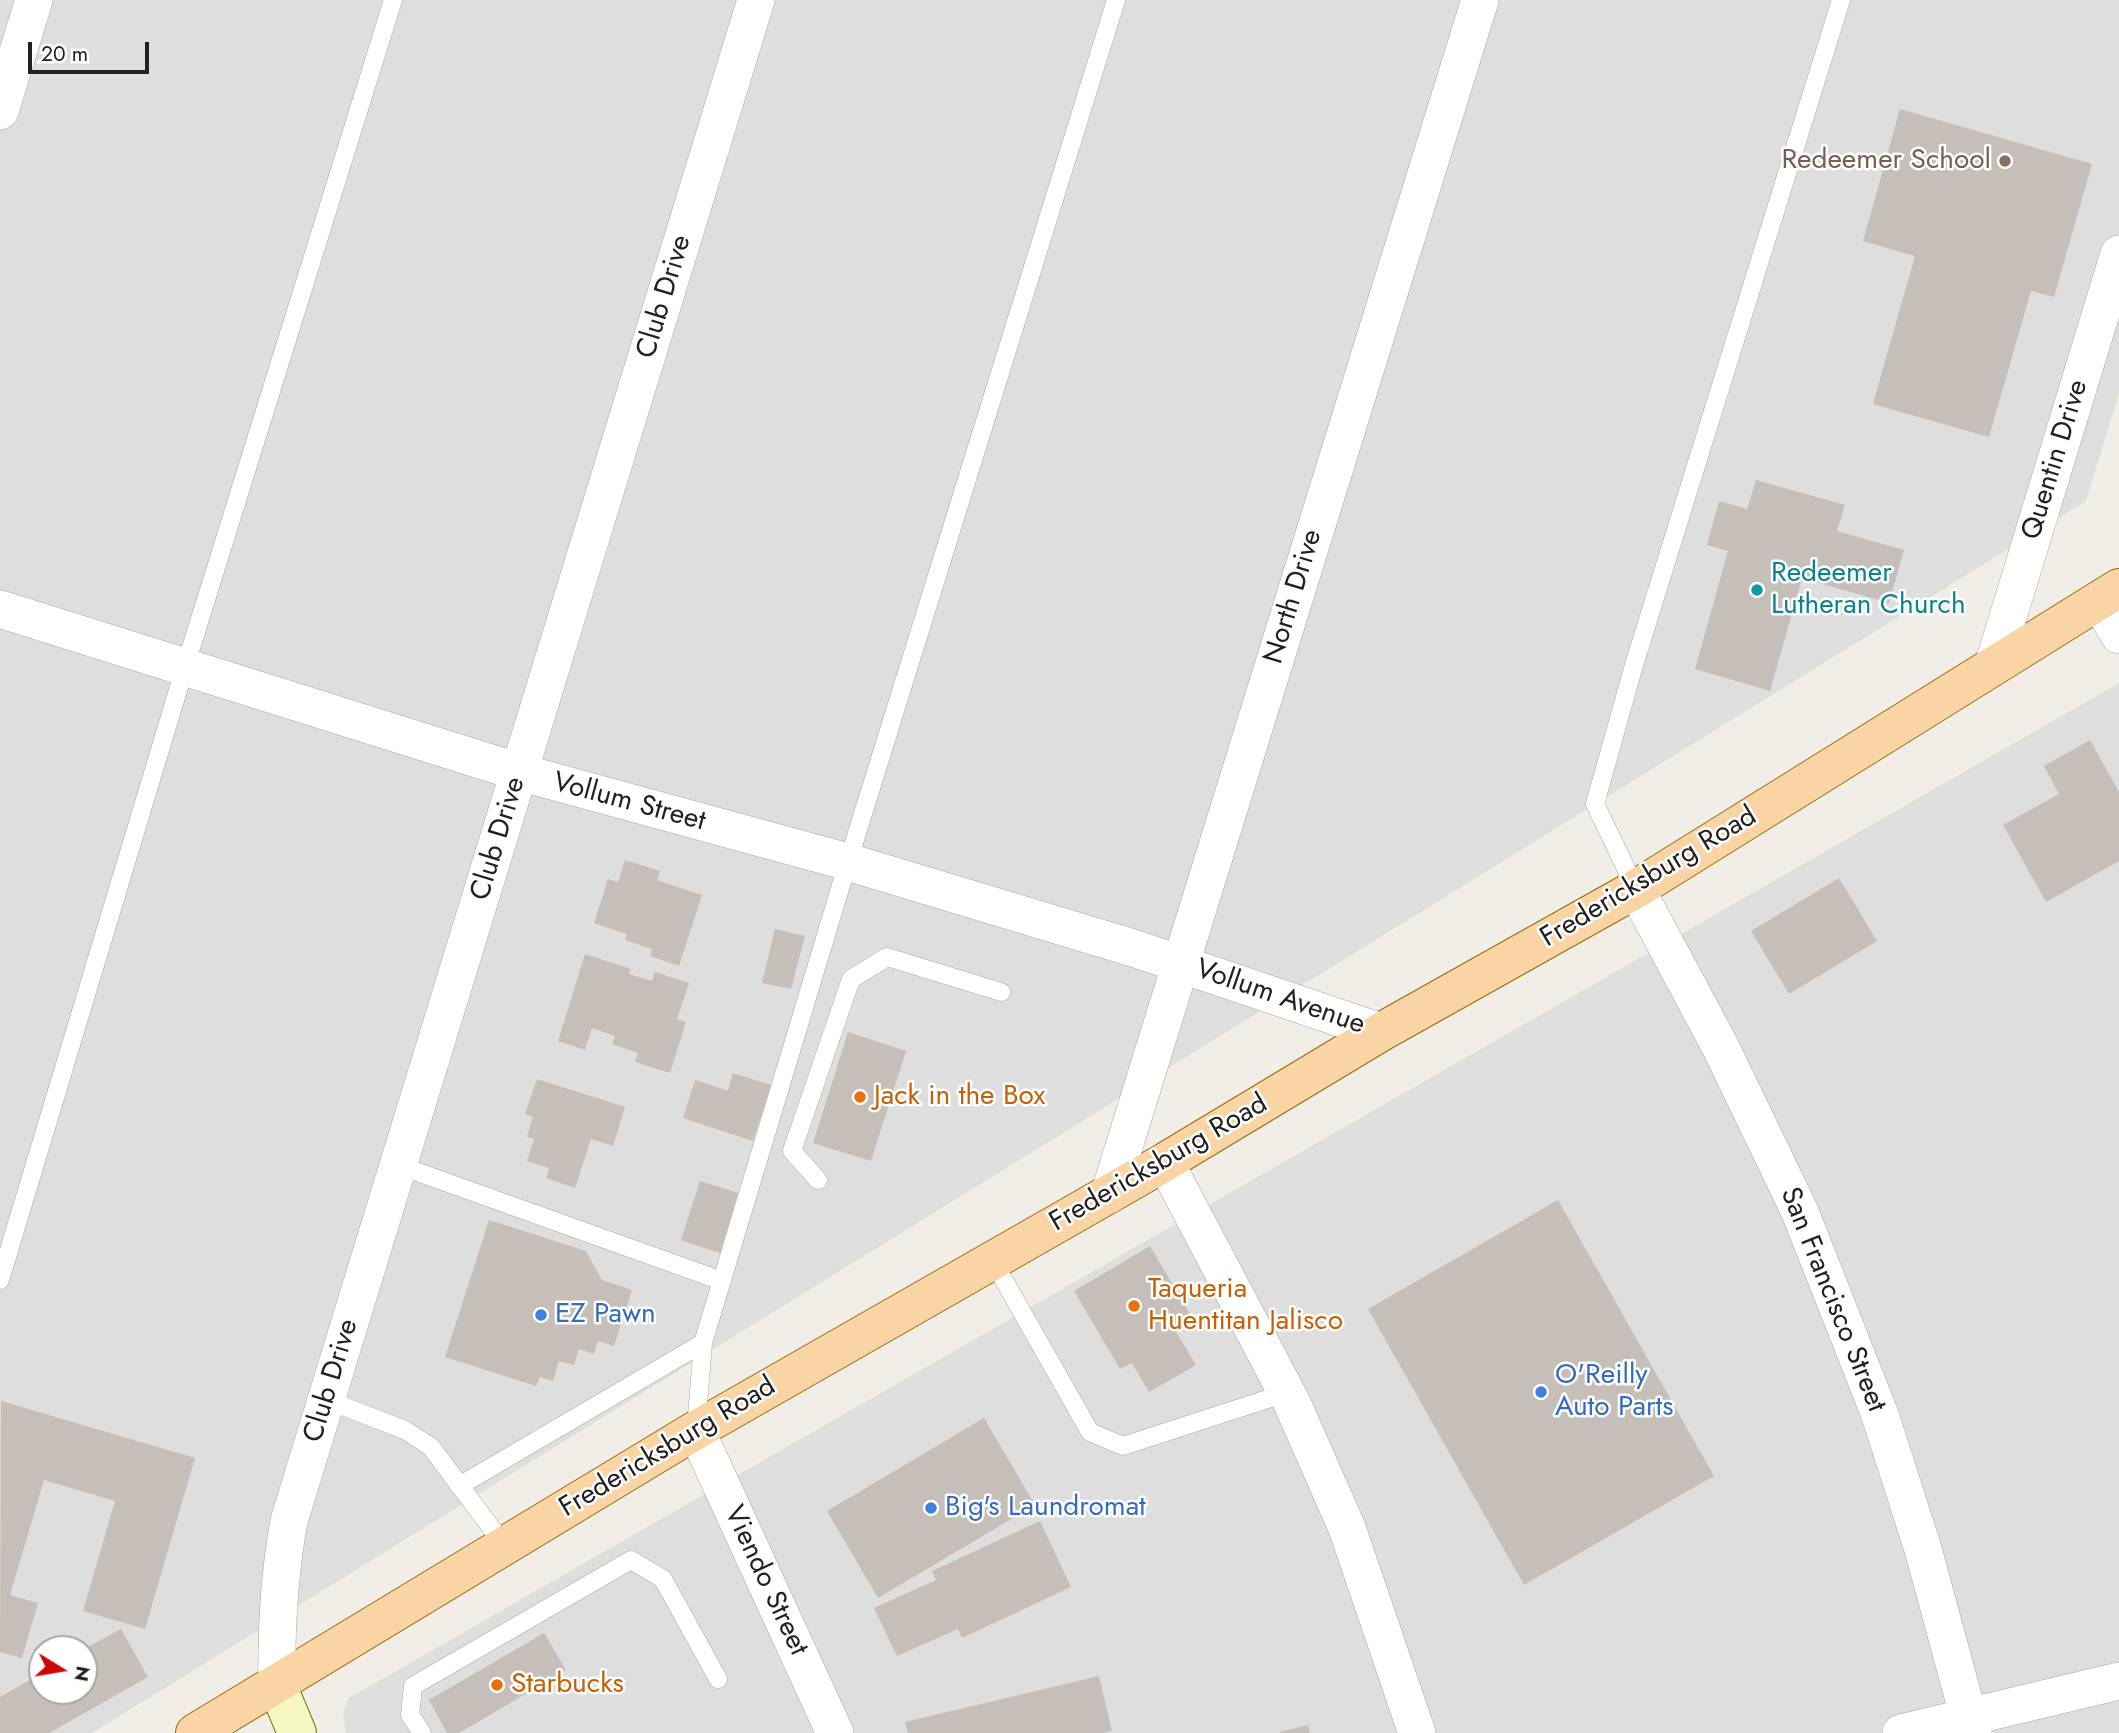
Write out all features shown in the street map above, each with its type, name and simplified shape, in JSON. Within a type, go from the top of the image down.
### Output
[{"type":"main road","name":"Fredericksburg Road","points":[[195,1733],[696,1430],[1109,1195],[1381,1032],[1636,889],[2109,594]]},
{"type":"main road","points":[[276,1685],[297,1733]]},
{"type":"street","points":[[0,111],[34,0]]},
{"type":"street","name":"Club Drive","points":[[276,1685],[276,1629],[281,1564],[289,1521],[756,0]]},
{"type":"street","name":"North Drive","points":[[1109,1195],[1480,0]]},
{"type":"street","name":"Quentin Drive","points":[[1993,666],[2119,254]]},
{"type":"street","points":[[2109,594],[2119,635]]},
{"type":"street","name":"Vollum Street","points":[[0,609],[519,772],[848,862],[1181,963]]},
{"type":"street","name":"San Francisco Street","points":[[1636,889],[1721,1048],[1805,1224],[1880,1415],[1923,1549],[1971,1725]]},
{"type":"street","name":"Vollum Avenue","points":[[1181,963],[1381,1032]]},
{"type":"street","points":[[1165,1162],[1286,1393],[1347,1528],[1417,1733]]},
{"type":"street","name":"Viendo Street","points":[[696,1430],[835,1733]]},
{"type":"street","points":[[1901,1733],[1971,1725],[2119,1681]]},
{"type":"lane","points":[[0,1280],[185,667],[393,0]]},
{"type":"lane","points":[[696,1430],[703,1343],[848,862],[1116,0]]},
{"type":"lane","points":[[1636,889],[1595,804],[1634,665],[1842,0]]},
{"type":"lane","points":[[818,1180],[792,1151],[851,979],[887,957],[1001,992]]},
{"type":"lane","points":[[398,1165],[722,1281]]},
{"type":"lane","points":[[993,1261],[1090,1432],[1123,1446],[1286,1393]]},
{"type":"lane","points":[[459,1486],[703,1343]]},
{"type":"lane","points":[[327,1400],[405,1430],[431,1447],[504,1545]]},
{"type":"lane","points":[[422,1733],[410,1715],[413,1686],[631,1560],[663,1578],[718,1679]]},
{"type":"shaded area","points":[[0,0],[2119,0],[2119,393],[2086,501],[92,1733],[0,1733]]},
{"type":"shaded area","points":[[2119,683],[2119,1733],[346,1733],[343,1712],[349,1698]]},
{"type":"building","points":[[1900,109],[2092,164],[2054,297],[2031,291],[1989,437],[1873,404],[1915,256],[1863,241]]},
{"type":"building","name":"Redeemer Lutheran Church","points":[[1756,480],[1845,505],[1837,531],[1904,550],[1889,603],[1802,578],[1770,691],[1695,669],[1728,551],[1707,545],[1719,501],[1747,509]]},
{"type":"building","points":[[2090,740],[2119,792],[2119,861],[2046,902],[2003,825],[2059,794],[2044,766]]},
{"type":"building","points":[[625,860],[660,871],[657,880],[702,895],[679,966],[650,956],[652,949],[625,940],[627,934],[594,923],[608,879],[618,882]]},
{"type":"building","points":[[1839,878],[1877,941],[1789,994],[1751,931]]},
{"type":"building","points":[[775,929],[805,936],[791,989],[762,983]]},
{"type":"building","points":[[585,954],[631,969],[629,974],[652,981],[655,972],[689,983],[677,1019],[686,1022],[670,1073],[635,1062],[638,1053],[612,1044],[615,1036],[592,1028],[585,1050],[558,1041]]},
{"type":"building","name":"Jack in the Box","points":[[848,1032],[906,1051],[871,1161],[813,1143]]},
{"type":"building","points":[[733,1073],[771,1085],[753,1141],[683,1118],[695,1080],[728,1091]]},
{"type":"building","points":[[537,1079],[625,1107],[613,1146],[591,1139],[575,1188],[546,1178],[549,1168],[527,1161],[534,1139],[527,1137],[533,1117],[525,1114]]},
{"type":"building","points":[[700,1181],[738,1193],[720,1253],[681,1240]]},
{"type":"building","name":"O'Reilly Auto Parts","points":[[1558,1200],[1714,1476],[1524,1585],[1368,1309]]},
{"type":"building","name":"EZ Pawn","points":[[489,1220],[586,1251],[602,1280],[632,1290],[614,1346],[598,1341],[594,1354],[579,1349],[574,1365],[559,1361],[553,1381],[540,1377],[536,1386],[445,1357]]},
{"type":"building","name":"Taqueria Huentitan Jalisco","points":[[1150,1246],[1194,1321],[1176,1332],[1196,1365],[1149,1392],[1132,1363],[1120,1369],[1074,1291]]},
{"type":"building","points":[[1,1401],[195,1458],[145,1629],[83,1611],[115,1501],[44,1480],[10,1595],[38,1603],[22,1658],[0,1652]]},
{"type":"building","name":"Big's Laundromat","points":[[984,1418],[1035,1505],[878,1598],[827,1511]]},
{"type":"building","points":[[1040,1521],[1071,1587],[962,1638],[958,1629],[897,1656],[874,1608],[936,1580],[932,1571]]},
{"type":"building","points":[[121,1629],[148,1677],[49,1733],[0,1733],[0,1697],[28,1681],[28,1705],[98,1705],[98,1641]]},
{"type":"building","name":"Starbucks","points":[[544,1633],[566,1670],[459,1733],[447,1733],[429,1700]]},
{"type":"building","points":[[1099,1676],[1112,1731],[908,1733],[905,1722]]},
{"type":"building","points":[[1308,1725],[1310,1733],[1280,1733],[1280,1732]]},
{"type":"place","name":"Redeemer School","points":[[2005,161]]},
{"type":"place","name":"Redeemer Lutheran Church","points":[[1757,590]]},
{"type":"place","name":"Jack in the Box","points":[[860,1097]]},
{"type":"place","name":"Taqueria Huentitan Jalisco","points":[[1134,1306]]},
{"type":"place","name":"EZ Pawn","points":[[541,1315]]},
{"type":"place","name":"O'Reilly Auto Parts","points":[[1541,1392]]},
{"type":"place","name":"Big's Laundromat","points":[[931,1508]]},
{"type":"place","name":"Starbucks","points":[[497,1685]]}]
